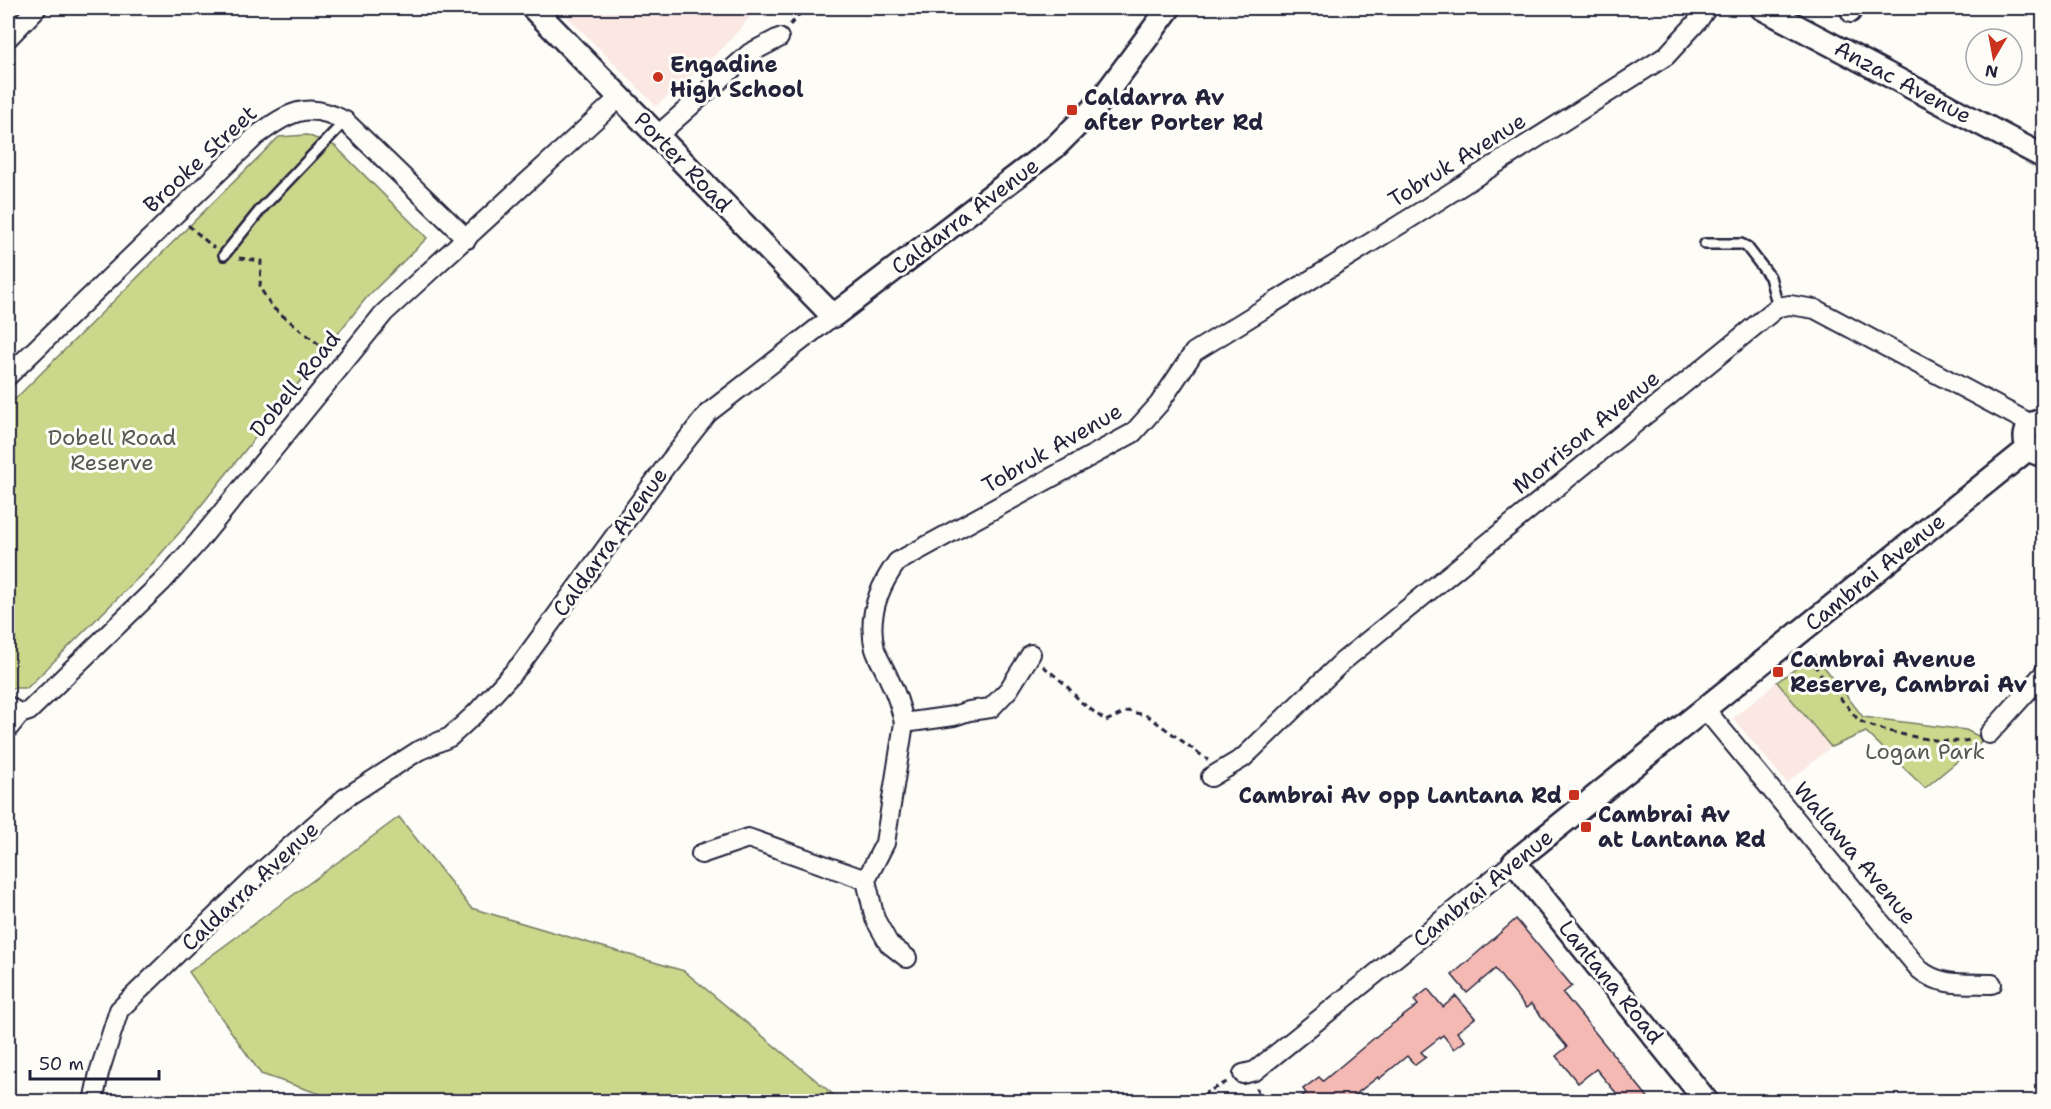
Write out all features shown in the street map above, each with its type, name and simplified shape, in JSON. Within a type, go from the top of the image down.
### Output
[{"type":"street","points":[[8,38],[37,8]]},
{"type":"street","name":"Porter Road","points":[[533,8],[833,316]]},
{"type":"street","name":"Caldarra Avenue","points":[[93,1101],[118,1010],[259,874],[345,798],[418,751],[450,737],[477,712],[520,665],[708,413],[1055,147],[1098,104],[1169,8]]},
{"type":"street","name":"Tobruk Avenue","points":[[866,880],[885,843],[904,723],[891,682],[875,650],[873,622],[876,600],[885,579],[897,562],[1133,433],[1159,404],[1194,352],[1435,203],[1666,56],[1707,8]]},
{"type":"street","name":"Anzac Avenue","points":[[1762,8],[2043,157]]},
{"type":"street","points":[[658,135],[750,53],[779,38]]},
{"type":"street","name":"Dobell Road","points":[[8,729],[14,710],[29,711],[163,580],[198,542],[384,313],[620,97]]},
{"type":"street","name":"Brooke Street","points":[[8,376],[256,135],[285,115],[302,111],[318,112],[333,115],[345,121],[467,239]]},
{"type":"street","points":[[1778,307],[1791,305],[1815,309],[2037,422],[2025,433],[2026,444],[2036,452]]},
{"type":"street","name":"Morrison Avenue","points":[[1211,777],[1243,758],[1342,662],[1778,307]]},
{"type":"street","name":"Cambrai Avenue","points":[[1243,1074],[1255,1071],[1705,709],[2036,452]]},
{"type":"street","points":[[904,723],[954,717],[969,711],[991,708],[1009,690],[1031,654]]},
{"type":"street","points":[[1989,734],[2043,673]]},
{"type":"street","name":"Wallawa Avenue","points":[[1705,709],[1919,969],[1927,976],[1941,982],[1992,984]]},
{"type":"street","points":[[701,854],[747,838],[866,880],[875,919],[889,944],[907,958]]},
{"type":"street","name":"Lantana Road","points":[[1514,862],[1707,1101]]},
{"type":"lane","points":[[224,255],[261,209],[345,121]]},
{"type":"lane","points":[[1705,244],[1741,244],[1746,247],[1770,276],[1778,307]]},
{"type":"path","points":[[779,38],[805,8]]},
{"type":"path","points":[[176,213],[205,242],[224,255],[261,261],[260,288],[273,308],[343,364]]},
{"type":"path","points":[[1031,654],[1082,702],[1106,721],[1128,711],[1148,716],[1175,734],[1210,761],[1211,777]]},
{"type":"path","points":[[1809,655],[1818,674],[1859,720],[1920,738],[1965,742],[1989,734]]},
{"type":"path","points":[[1195,1101],[1207,1092],[1243,1074]]},
{"type":"shaded area","name":"Engadine High School","points":[[559,8],[758,8],[723,48],[656,106]]},
{"type":"shaded area","points":[[1777,682],[1831,747],[1787,783],[1733,718]]},
{"type":"green space","name":"Dobell Road Reserve","points":[[307,135],[335,146],[427,238],[367,297],[180,532],[149,567],[27,688],[11,688],[8,684],[8,406],[279,137]]},
{"type":"green space","name":"Logan Park","points":[[1815,655],[1863,717],[1966,730],[1984,739],[1925,788],[1866,732],[1831,747],[1777,682]]},
{"type":"green space","points":[[399,817],[471,908],[684,971],[841,1101],[341,1101],[261,1074],[189,972]]},
{"type":"building","points":[[1516,919],[1572,986],[1563,993],[1651,1101],[1623,1101],[1596,1069],[1578,1083],[1556,1056],[1567,1047],[1531,1004],[1526,1008],[1495,969],[1467,993],[1452,975]]},
{"type":"building","points":[[1428,989],[1443,1007],[1456,996],[1475,1018],[1457,1032],[1465,1041],[1454,1049],[1443,1035],[1421,1052],[1426,1057],[1415,1065],[1407,1056],[1347,1101],[1296,1101],[1306,1093],[1303,1089],[1319,1077],[1323,1081],[1418,1005],[1414,1000]]},
{"type":"place","name":"Engadine High School","points":[[658,77]]},
{"type":"place","name":"Caldarra Av after Porter Rd","points":[[1072,110]]},
{"type":"place","name":"Cambrai Avenue Reserve, Cambrai Av","points":[[1778,672]]},
{"type":"place","name":"Cambrai Av opp Lantana Rd","points":[[1574,795]]},
{"type":"place","name":"Cambrai Av at Lantana Rd","points":[[1586,827]]}]
